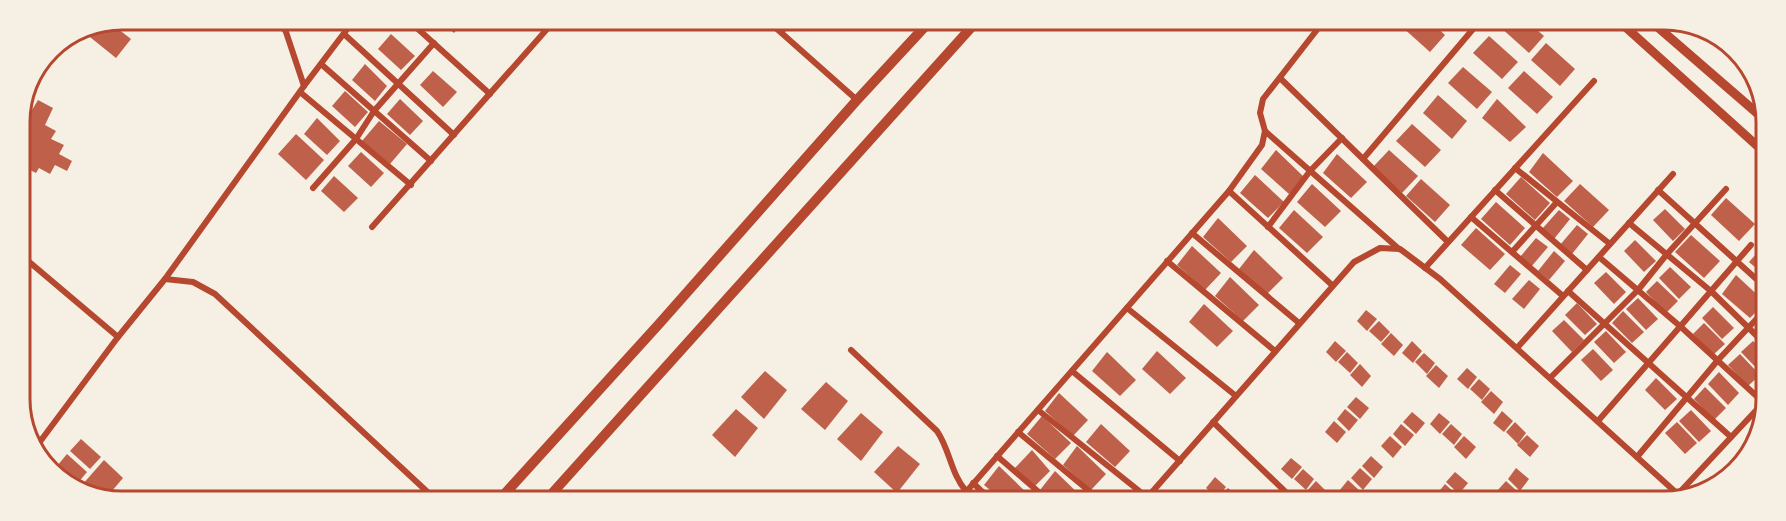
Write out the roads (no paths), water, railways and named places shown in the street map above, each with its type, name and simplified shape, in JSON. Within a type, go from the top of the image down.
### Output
[{"type":"main road","points":[[507,491],[660,324],[922,30]]},
{"type":"main road","points":[[554,491],[969,30]]},
{"type":"street","points":[[285,30],[302,89],[356,139],[411,184]]},
{"type":"street","points":[[41,441],[165,279],[347,30]]},
{"type":"street","points":[[419,30],[490,94]]},
{"type":"street","points":[[372,227],[546,30]]},
{"type":"street","points":[[779,30],[857,100]]},
{"type":"street","points":[[851,350],[937,431],[944,441],[957,481],[966,491],[1228,191],[1262,145],[1265,131],[1260,113],[1263,99],[1317,30]]},
{"type":"street","points":[[1364,159],[1472,30]]},
{"type":"street","points":[[1629,30],[1756,145]]},
{"type":"street","points":[[1661,30],[1755,112]]},
{"type":"street","points":[[344,34],[454,135]]},
{"type":"street","points":[[313,188],[356,139],[374,111],[434,43]]},
{"type":"street","points":[[321,64],[431,161]]},
{"type":"street","points":[[1280,78],[1448,242]]},
{"type":"street","points":[[1425,268],[1594,81]]},
{"type":"street","points":[[1265,131],[1400,249],[1440,279],[1674,490]]},
{"type":"street","points":[[1268,227],[1310,171],[1342,138]]},
{"type":"street","points":[[1515,168],[1610,244]]},
{"type":"street","points":[[1517,348],[1673,174]]},
{"type":"street","points":[[1550,378],[1638,290],[1726,189]]},
{"type":"street","points":[[1495,190],[1587,270]]},
{"type":"street","points":[[1658,190],[1756,279]]},
{"type":"street","points":[[1228,191],[1332,285]]},
{"type":"street","points":[[1512,252],[1557,202]]},
{"type":"street","points":[[1471,217],[1512,252],[1606,323],[1731,437]]},
{"type":"street","points":[[1629,223],[1712,292],[1756,335]]},
{"type":"street","points":[[1192,233],[1299,323]]},
{"type":"street","points":[[1598,422],[1751,245]]},
{"type":"street","points":[[1153,491],[1353,261],[1380,248],[1400,249]]},
{"type":"street","points":[[1599,257],[1681,327],[1756,396]]},
{"type":"street","points":[[1167,261],[1275,351]]},
{"type":"street","points":[[30,263],[118,338]]},
{"type":"street","points":[[165,279],[193,282],[215,294],[426,491]]},
{"type":"street","points":[[1126,308],[1236,396]]},
{"type":"street","points":[[1637,457],[1756,318]]},
{"type":"street","points":[[1072,370],[1180,461]]},
{"type":"street","points":[[1038,410],[1136,491]]},
{"type":"street","points":[[1685,489],[1755,412]]},
{"type":"street","points":[[1213,422],[1285,491]]},
{"type":"street","points":[[1018,432],[1089,491]]},
{"type":"street","points":[[997,456],[1038,491]]},
{"type":"street","points":[[973,483],[981,491]]}]
